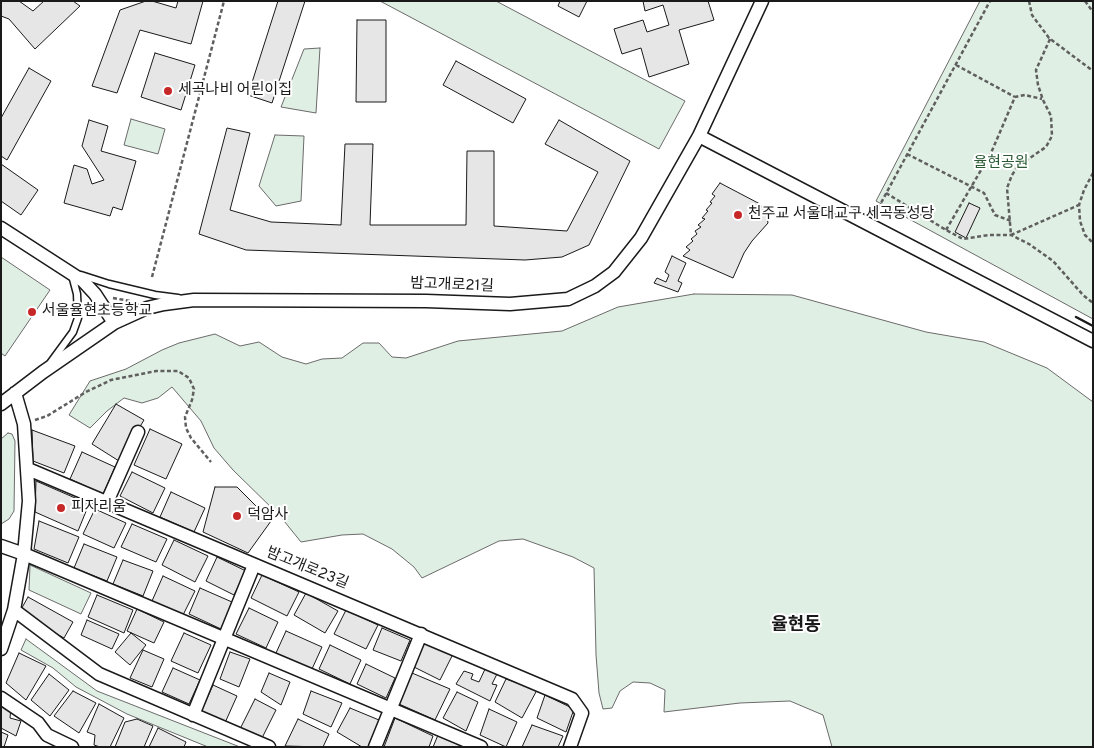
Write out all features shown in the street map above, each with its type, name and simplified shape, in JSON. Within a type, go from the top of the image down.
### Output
[{"type":"street","name":"밤고개로21길","points":[[1,404],[43,372],[114,323],[148,308],[194,300],[426,301],[510,304],[568,299],[595,286],[614,272],[641,238],[699,136],[762,1]]},
{"type":"street","points":[[699,136],[1093,341]]},
{"type":"street","points":[[1,228],[72,272],[83,281],[95,294],[114,323]]},
{"type":"street","points":[[1,649],[14,610],[24,554],[29,502],[24,424],[15,393]]},
{"type":"street","points":[[107,502],[138,432]]},
{"type":"street","name":"밤고개로23길","points":[[28,470],[572,699],[579,706],[582,717],[570,747]]},
{"type":"street","points":[[1,546],[24,554],[481,747]]},
{"type":"street","points":[[193,715],[254,565]]},
{"type":"street","points":[[14,610],[99,674],[269,747]]},
{"type":"street","points":[[375,747],[420,634]]},
{"type":"street","points":[[1,698],[38,723],[46,741],[72,747]]},
{"type":"lane","points":[[72,272],[109,284],[155,295],[194,300]]},
{"type":"lane","points":[[43,372],[69,338],[78,318],[77,294],[72,272]]},
{"type":"path","points":[[152,277],[224,1]]},
{"type":"path","points":[[869,224],[990,1]]},
{"type":"path","points":[[1028,1],[1032,15],[1050,40],[1093,71]]},
{"type":"path","points":[[1086,1],[1093,12]]},
{"type":"path","points":[[1011,236],[1007,188],[1012,175],[1018,166],[1046,147],[1052,136],[1051,116],[1038,85],[1036,70],[1050,40]]},
{"type":"path","points":[[956,65],[1015,97],[1026,94],[1043,100]]},
{"type":"path","points":[[946,230],[991,153],[1015,97]]},
{"type":"path","points":[[907,154],[984,193],[995,215],[1010,221]]},
{"type":"path","points":[[1093,173],[1079,205],[1080,221],[1085,235],[1093,243]]},
{"type":"path","points":[[886,193],[963,239],[989,234],[1011,236],[1029,244],[1053,261],[1083,295],[1093,303]]},
{"type":"path","points":[[1011,236],[1079,205]]},
{"type":"path","points":[[112,297],[130,302]]},
{"type":"path","points":[[24,424],[47,416],[86,392],[111,380],[156,371],[178,371],[189,378],[194,389],[192,400],[185,416],[186,428],[190,438],[211,462]]},
{"type":"green space","points":[[380,1],[496,1],[685,101],[659,149]]},
{"type":"green space","name":"율현공원","points":[[980,1],[1093,1],[1093,319],[876,201]]},
{"type":"green space","points":[[320,48],[316,113],[281,107],[304,49]]},
{"type":"green space","points":[[131,119],[165,129],[158,154],[124,145]]},
{"type":"green space","points":[[275,135],[304,136],[301,201],[276,206],[259,186]]},
{"type":"green space","points":[[1,257],[50,290],[5,356],[1,353]]},
{"type":"green space","points":[[694,294],[792,295],[926,332],[984,342],[1047,368],[1093,402],[1093,747],[832,747],[823,715],[790,701],[740,703],[664,712],[665,690],[650,683],[633,682],[620,691],[612,708],[603,709],[599,693],[596,655],[594,568],[573,557],[523,539],[499,541],[422,578],[414,567],[392,549],[363,534],[342,535],[301,542],[280,516],[233,470],[214,448],[201,421],[172,387],[158,398],[142,403],[124,398],[90,428],[69,415],[90,381],[126,369],[179,343],[215,334],[240,346],[259,342],[282,357],[306,364],[322,359],[342,358],[363,343],[379,343],[392,357],[406,358],[458,341],[562,331],[618,307]]},
{"type":"green space","points":[[8,433],[12,434],[15,441],[14,511],[9,519],[1,524],[1,439]]},
{"type":"green space","points":[[30,565],[91,593],[81,614],[29,590]]},
{"type":"green space","points":[[26,639],[97,691],[240,747],[208,747],[127,714],[76,687],[53,668],[21,650]]},
{"type":"building","points":[[1,1],[19,1],[33,11],[44,1],[73,1],[80,6],[35,49],[9,19],[1,16]]},
{"type":"building","points":[[146,1],[176,8],[178,1],[203,1],[191,44],[140,30],[117,93],[92,86],[120,10]]},
{"type":"building","points":[[278,1],[305,1],[272,103],[248,95]]},
{"type":"building","points":[[560,1],[587,1],[579,17],[558,6]]},
{"type":"building","points":[[643,1],[708,1],[714,20],[679,30],[689,64],[649,77],[641,48],[622,54],[614,29],[643,20],[647,32],[669,25],[663,5],[645,11]]},
{"type":"building","points":[[357,20],[386,20],[386,102],[356,102]]},
{"type":"building","points":[[155,53],[195,65],[181,110],[141,97]]},
{"type":"building","points":[[456,61],[526,99],[513,123],[443,85]]},
{"type":"building","points":[[29,68],[51,81],[7,160],[1,156],[1,118]]},
{"type":"building","points":[[89,120],[108,126],[101,151],[136,161],[122,210],[113,207],[110,216],[64,203],[74,165],[87,169],[92,184],[104,180],[82,146]]},
{"type":"building","points":[[559,120],[630,161],[589,245],[562,257],[525,260],[246,250],[199,234],[227,128],[250,133],[230,210],[271,222],[341,225],[345,144],[373,144],[370,225],[466,225],[467,151],[494,151],[494,226],[567,231],[598,172],[545,144]]},
{"type":"building","points":[[1,164],[38,190],[21,215],[1,201]]},
{"type":"building","points":[[720,183],[760,204],[768,223],[744,253],[733,278],[683,256],[690,250],[686,247],[697,234],[695,231],[701,227],[698,225],[705,219],[702,218],[708,211],[706,210],[715,196],[712,194]]},
{"type":"building","points":[[969,203],[980,208],[966,238],[955,232]]},
{"type":"building","points":[[672,256],[686,263],[678,281],[682,283],[678,292],[654,283],[657,278],[666,282],[669,275],[665,272]]},
{"type":"building","points":[[116,404],[144,420],[119,461],[92,444]]},
{"type":"building","points":[[150,429],[182,444],[166,479],[134,465]]},
{"type":"building","points":[[32,430],[75,446],[64,473],[33,461]]},
{"type":"building","points":[[82,452],[115,467],[103,494],[70,479]]},
{"type":"building","points":[[132,472],[165,488],[153,513],[120,496]]},
{"type":"building","name":"피자리움","points":[[36,481],[89,504],[78,531],[35,512]]},
{"type":"building","name":"덕암사","points":[[215,487],[237,487],[271,521],[248,553],[203,532]]},
{"type":"building","points":[[171,492],[205,508],[194,532],[160,517]]},
{"type":"building","points":[[95,509],[126,523],[114,548],[83,534]]},
{"type":"building","points":[[39,521],[79,537],[68,563],[34,549]]},
{"type":"building","points":[[132,524],[167,539],[156,562],[121,547]]},
{"type":"building","points":[[174,540],[208,556],[195,582],[162,565]]},
{"type":"building","points":[[84,544],[117,557],[107,581],[74,568]]},
{"type":"building","points":[[217,557],[246,571],[234,595],[206,581]]},
{"type":"building","points":[[123,560],[153,571],[143,596],[113,584]]},
{"type":"building","points":[[262,575],[299,592],[287,616],[251,598]]},
{"type":"building","points":[[163,576],[195,591],[183,615],[152,601]]},
{"type":"building","points":[[200,588],[232,602],[221,629],[189,614]]},
{"type":"building","points":[[306,593],[338,611],[325,633],[294,615]]},
{"type":"building","points":[[97,595],[133,610],[124,633],[88,617]]},
{"type":"building","points":[[28,597],[73,622],[64,638],[19,613]]},
{"type":"building","points":[[249,608],[278,622],[266,648],[236,634]]},
{"type":"building","points":[[137,609],[164,622],[154,643],[127,631]]},
{"type":"building","points":[[346,610],[378,625],[366,649],[334,634]]},
{"type":"building","points":[[87,620],[119,634],[112,649],[81,635]]},
{"type":"building","points":[[382,628],[410,640],[401,661],[373,650]]},
{"type":"building","points":[[286,631],[322,647],[312,669],[276,653]]},
{"type":"building","points":[[131,633],[146,645],[130,665],[115,652]]},
{"type":"building","points":[[184,633],[211,645],[198,673],[171,661]]},
{"type":"building","points":[[423,641],[453,654],[440,680],[414,667]]},
{"type":"building","points":[[330,645],[361,660],[350,684],[319,669]]},
{"type":"building","points":[[143,650],[164,659],[152,687],[130,678]]},
{"type":"building","points":[[230,652],[250,659],[239,687],[220,679]]},
{"type":"building","points":[[19,653],[46,666],[26,700],[6,683]]},
{"type":"building","points":[[366,664],[395,678],[386,698],[357,684]]},
{"type":"building","points":[[486,667],[498,672],[492,684],[497,685],[490,701],[456,684],[464,671],[473,674],[471,679],[479,682]]},
{"type":"building","points":[[173,668],[200,680],[189,704],[162,692]]},
{"type":"building","points":[[269,673],[290,682],[281,705],[261,692]]},
{"type":"building","points":[[412,673],[450,689],[435,720],[399,704]]},
{"type":"building","points":[[49,674],[69,690],[50,716],[31,700]]},
{"type":"building","points":[[506,679],[537,690],[522,718],[495,702]]},
{"type":"building","points":[[213,685],[237,696],[224,725],[200,714]]},
{"type":"building","points":[[73,691],[96,703],[79,733],[54,716]]},
{"type":"building","points":[[311,691],[342,703],[331,727],[303,714]]},
{"type":"building","points":[[457,692],[478,702],[466,731],[443,718]]},
{"type":"building","points":[[545,695],[574,709],[566,732],[537,718]]},
{"type":"building","points":[[255,699],[276,710],[261,740],[240,729]]},
{"type":"building","points":[[1,702],[11,707],[10,718],[21,721],[16,736],[1,728]]},
{"type":"building","points":[[99,704],[124,718],[110,747],[94,745],[95,735],[87,732]]},
{"type":"building","points":[[350,708],[379,720],[368,747],[362,747],[337,732]]},
{"type":"building","points":[[489,709],[517,722],[506,747],[480,735]]},
{"type":"building","points":[[395,718],[433,736],[429,747],[384,747]]},
{"type":"building","points":[[137,719],[153,726],[144,747],[115,747],[125,722]]},
{"type":"building","points":[[298,719],[329,734],[323,747],[285,746]]},
{"type":"building","points":[[532,725],[563,736],[558,747],[522,747]]},
{"type":"building","points":[[158,728],[186,742],[184,747],[149,747]]},
{"type":"building","points":[[1,732],[8,735],[4,747],[1,747]]},
{"type":"building","points":[[438,735],[463,747],[433,747]]},
{"type":"wall","points":[[1076,317],[1093,326]]},
{"type":"place","name":"세곡나비 어린이집","points":[[168,91]]},
{"type":"place","name":"천주교 서울대교구 세곡동성당","points":[[738,215]]},
{"type":"place","name":"서울율현초등학교","points":[[32,312]]},
{"type":"place","name":"피자리움","points":[[61,508]]},
{"type":"place","name":"덕암사","points":[[237,516]]},
{"type":"district","name":"율현동","points":[[796,626]]}]
